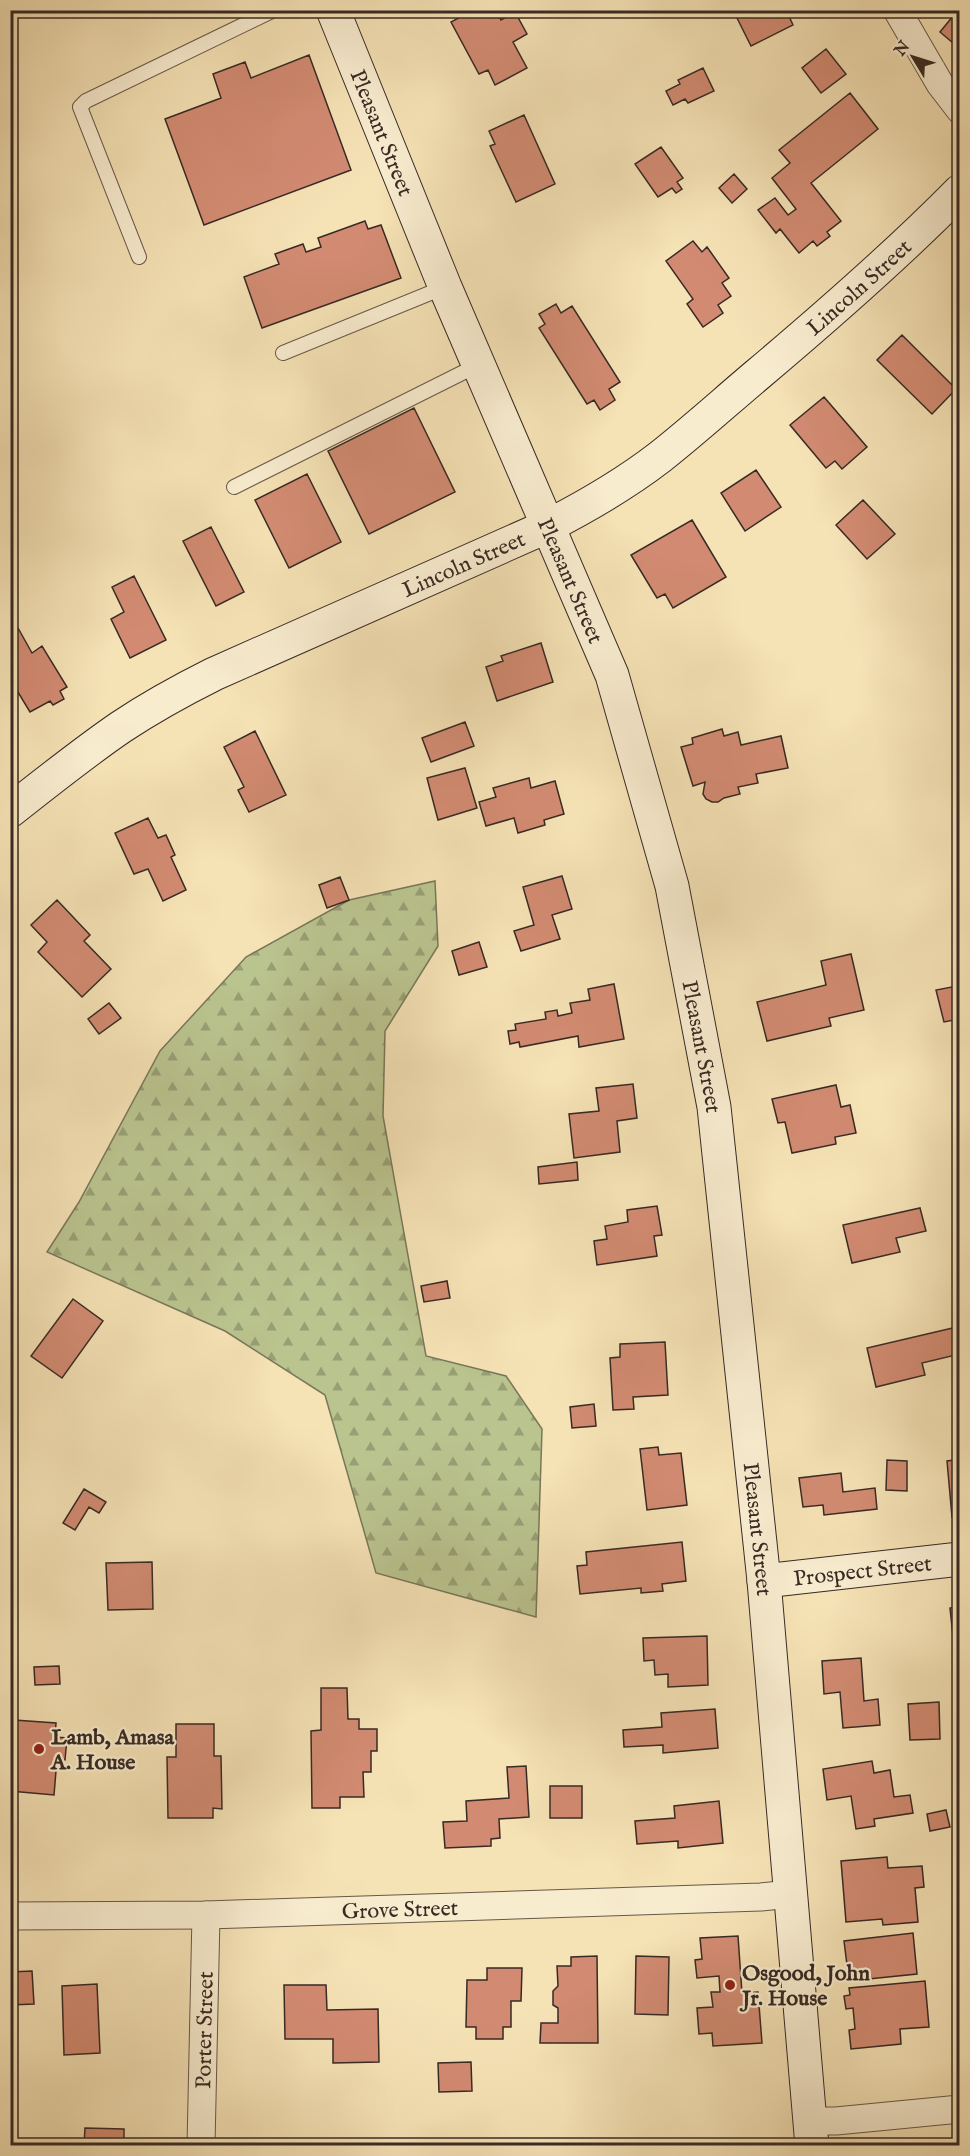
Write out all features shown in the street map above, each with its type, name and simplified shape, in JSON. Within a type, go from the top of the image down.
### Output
[{"type":"main road","name":"Pleasant Street","points":[[333,10],[478,365],[612,675],[672,886],[714,1107],[764,1581],[811,2133]]},
{"type":"main road","name":"Lincoln Street","points":[[10,811],[122,726],[166,699],[214,674],[548,526],[604,495],[659,458],[851,294],[960,191]]},
{"type":"main road","name":"Prospect Street","points":[[764,1581],[960,1559]]},
{"type":"street","points":[[897,10],[940,84],[960,110]]},
{"type":"street","name":"Grove Street","points":[[10,1916],[206,1915],[761,1897],[790,1894]]},
{"type":"street","name":"Porter Street","points":[[201,2145],[206,1915]]},
{"type":"street","points":[[811,2133],[836,2121],[960,2109]]},
{"type":"lane","points":[[139,257],[80,107],[86,101],[274,10]]},
{"type":"lane","points":[[283,353],[445,286]]},
{"type":"lane","points":[[234,487],[478,365]]},
{"type":"green space","points":[[435,881],[438,946],[385,1031],[383,1116],[426,1356],[506,1376],[542,1429],[536,1617],[376,1573],[325,1395],[225,1331],[47,1252],[79,1202],[160,1051],[246,957],[349,900]]},
{"type":"building","points":[[70,10],[86,10],[74,17]]},
{"type":"building","points":[[473,10],[496,10],[501,20],[515,12],[527,34],[513,42],[527,68],[495,85],[488,70],[479,74],[451,22]]},
{"type":"building","points":[[733,10],[786,10],[793,25],[751,46]]},
{"type":"building","points":[[960,10],[960,49],[940,32]]},
{"type":"building","points":[[826,49],[846,74],[821,93],[802,68]]},
{"type":"building","points":[[309,55],[351,170],[204,225],[165,119],[221,98],[213,74],[245,62],[251,78]]},
{"type":"building","points":[[703,68],[714,91],[688,103],[685,99],[673,105],[666,91],[680,84],[678,80]]},
{"type":"building","points":[[850,93],[878,129],[811,183],[841,221],[827,232],[830,236],[817,246],[813,241],[799,253],[780,229],[776,233],[758,210],[775,198],[788,215],[796,209],[772,178],[790,163],[779,150]]},
{"type":"building","points":[[524,115],[555,184],[516,202],[490,146],[495,144],[489,131]]},
{"type":"building","points":[[661,147],[683,178],[677,182],[682,189],[676,193],[672,188],[658,197],[635,164]]},
{"type":"building","points":[[734,174],[747,189],[732,203],[719,188]]},
{"type":"building","points":[[365,221],[368,229],[381,225],[401,278],[262,328],[244,277],[279,264],[275,254],[303,244],[306,252],[321,247],[318,238]]},
{"type":"building","points":[[693,241],[702,252],[707,247],[729,278],[722,283],[731,296],[718,305],[723,313],[703,327],[687,304],[693,299],[666,261]]},
{"type":"building","points":[[556,304],[561,313],[572,306],[620,382],[609,389],[615,400],[600,410],[594,400],[587,404],[539,328],[545,324],[539,314]]},
{"type":"building","points":[[902,335],[956,389],[932,414],[877,360]]},
{"type":"building","points":[[824,397],[867,447],[842,469],[835,461],[826,468],[790,425]]},
{"type":"building","points":[[414,408],[455,492],[369,534],[328,451]]},
{"type":"building","points":[[756,470],[781,507],[745,531],[721,493]]},
{"type":"building","points":[[307,474],[341,542],[289,568],[255,500]]},
{"type":"building","points":[[863,500],[895,534],[867,559],[836,525]]},
{"type":"building","points":[[692,520],[726,577],[673,608],[665,594],[657,598],[631,555]]},
{"type":"building","points":[[211,527],[244,592],[216,606],[183,541]]},
{"type":"building","points":[[134,576],[166,640],[130,658],[111,619],[124,612],[112,587]]},
{"type":"building","points":[[18,628],[32,653],[42,646],[67,687],[60,691],[64,699],[53,705],[50,701],[30,712],[10,679],[10,668],[13,666],[10,661],[10,633]]},
{"type":"building","points":[[541,643],[553,682],[497,701],[486,667],[503,661],[501,656]]},
{"type":"building","points":[[465,722],[474,746],[431,762],[422,738]]},
{"type":"building","points":[[722,729],[724,736],[738,732],[741,745],[781,736],[788,768],[756,774],[758,783],[738,787],[740,794],[718,802],[706,799],[703,794],[705,782],[693,786],[681,747],[693,744],[692,738]]},
{"type":"building","points":[[255,731],[286,795],[249,812],[238,790],[244,787],[224,747]]},
{"type":"building","points":[[465,768],[477,808],[438,820],[427,778]]},
{"type":"building","points":[[529,778],[531,788],[555,781],[564,814],[544,820],[545,825],[518,833],[514,818],[486,826],[479,802],[496,797],[493,788]]},
{"type":"building","points":[[148,818],[158,838],[166,835],[175,855],[171,857],[186,890],[163,901],[148,869],[134,874],[115,833]]},
{"type":"building","points":[[562,876],[572,909],[552,915],[560,939],[521,951],[514,931],[534,925],[523,887]]},
{"type":"building","points":[[340,877],[349,900],[327,908],[319,885]]},
{"type":"building","points":[[57,900],[90,935],[84,941],[111,969],[82,997],[38,952],[47,942],[31,925]]},
{"type":"building","points":[[479,942],[487,967],[459,975],[452,951]]},
{"type":"building","points":[[851,954],[864,1010],[829,1018],[831,1026],[767,1041],[757,1002],[826,985],[821,961]]},
{"type":"building","points":[[614,984],[624,1039],[579,1047],[578,1036],[520,1047],[519,1042],[510,1044],[508,1031],[516,1030],[515,1024],[546,1019],[545,1012],[557,1010],[558,1016],[572,1013],[570,1003],[590,1000],[588,989]]},
{"type":"building","points":[[957,986],[960,998],[960,1019],[944,1022],[936,990]]},
{"type":"building","points":[[109,1003],[121,1018],[99,1034],[88,1019]]},
{"type":"building","points":[[633,1084],[637,1118],[617,1121],[620,1152],[574,1158],[569,1114],[599,1111],[596,1088]]},
{"type":"building","points":[[836,1085],[841,1107],[850,1105],[856,1133],[835,1137],[836,1144],[792,1153],[785,1122],[778,1123],[772,1099]]},
{"type":"building","points":[[577,1162],[578,1180],[539,1184],[538,1167]]},
{"type":"building","points":[[657,1206],[662,1235],[654,1236],[657,1256],[597,1265],[594,1241],[607,1239],[605,1226],[628,1222],[627,1210]]},
{"type":"building","points":[[920,1208],[926,1231],[896,1238],[900,1252],[852,1263],[843,1225]]},
{"type":"building","points":[[447,1281],[450,1298],[424,1302],[421,1286]]},
{"type":"building","points":[[73,1299],[103,1321],[62,1378],[31,1356]]},
{"type":"building","points":[[957,1327],[960,1354],[922,1363],[925,1375],[876,1387],[867,1348]]},
{"type":"building","points":[[665,1342],[668,1395],[633,1397],[634,1409],[613,1410],[610,1358],[620,1357],[620,1344]]},
{"type":"building","points":[[594,1404],[596,1426],[572,1428],[570,1407]]},
{"type":"building","points":[[960,1446],[960,1516],[952,1517],[947,1461],[954,1460],[953,1447]]},
{"type":"building","points":[[658,1447],[659,1455],[681,1453],[687,1505],[647,1510],[640,1449]]},
{"type":"building","points":[[887,1460],[907,1461],[907,1491],[886,1490]]},
{"type":"building","points":[[841,1473],[843,1492],[875,1488],[877,1509],[824,1515],[823,1505],[803,1507],[799,1478]]},
{"type":"building","points":[[84,1489],[106,1502],[99,1513],[89,1507],[75,1530],[63,1523]]},
{"type":"building","points":[[682,1542],[686,1581],[662,1584],[663,1591],[641,1593],[641,1588],[580,1594],[577,1566],[587,1565],[586,1552]]},
{"type":"building","points":[[152,1562],[153,1609],[108,1610],[106,1563]]},
{"type":"building","points":[[960,1606],[960,1646],[954,1646],[950,1608]]},
{"type":"building","points":[[707,1636],[708,1685],[668,1687],[668,1674],[655,1675],[654,1660],[644,1661],[643,1638]]},
{"type":"building","points":[[861,1658],[864,1701],[878,1699],[880,1725],[843,1728],[840,1692],[824,1694],[822,1661]]},
{"type":"building","points":[[59,1666],[60,1684],[35,1685],[34,1667]]},
{"type":"building","points":[[321,1688],[347,1688],[348,1719],[359,1719],[359,1729],[377,1729],[377,1751],[371,1751],[371,1772],[363,1772],[364,1797],[340,1797],[340,1808],[312,1808],[311,1731],[321,1730]]},
{"type":"building","points":[[939,1702],[940,1739],[910,1740],[908,1704]]},
{"type":"building","points":[[715,1709],[718,1748],[663,1753],[663,1745],[624,1747],[623,1730],[662,1727],[661,1713]]},
{"type":"building","name":"Lamb, Amasa A. House","points":[[14,1720],[56,1723],[55,1737],[67,1738],[65,1760],[57,1759],[54,1795],[10,1791]]},
{"type":"building","points":[[176,1724],[214,1724],[214,1756],[221,1756],[222,1809],[213,1808],[213,1818],[168,1818],[167,1757],[176,1757]]},
{"type":"building","points":[[872,1761],[874,1773],[890,1770],[894,1797],[910,1795],[913,1813],[874,1819],[875,1826],[856,1829],[851,1796],[827,1800],[823,1769]]},
{"type":"building","points":[[526,1766],[529,1817],[499,1819],[500,1838],[491,1839],[491,1846],[445,1848],[443,1822],[467,1821],[466,1801],[509,1798],[507,1767]]},
{"type":"building","points":[[550,1786],[582,1786],[582,1818],[550,1818]]},
{"type":"building","points":[[719,1801],[723,1843],[678,1848],[678,1841],[637,1844],[635,1821],[675,1818],[674,1806]]},
{"type":"building","points":[[946,1810],[950,1827],[930,1831],[927,1814]]},
{"type":"building","points":[[887,1857],[888,1868],[922,1866],[924,1887],[915,1888],[918,1922],[883,1925],[882,1919],[846,1922],[841,1861]]},
{"type":"building","points":[[913,1933],[917,1974],[849,1981],[844,1941]]},
{"type":"building","name":"Osgood, John Jr. House","points":[[738,1936],[742,1993],[758,1992],[762,2043],[713,2046],[712,2033],[699,2034],[697,2008],[713,2007],[711,1992],[720,1992],[719,1976],[697,1978],[695,1960],[702,1959],[700,1938]]},
{"type":"building","points":[[597,1956],[598,2043],[540,2043],[541,2023],[558,2023],[558,2008],[553,2005],[553,1991],[558,1986],[557,1966],[571,1966],[571,1957]]},
{"type":"building","points":[[636,1956],[669,1957],[668,2015],[635,2014]]},
{"type":"building","points":[[487,1968],[522,1968],[521,2001],[511,2001],[511,2027],[503,2027],[503,2039],[476,2039],[476,2027],[466,2027],[467,1980],[487,1980]]},
{"type":"building","points":[[32,1971],[34,2004],[10,2005],[10,1972]]},
{"type":"building","points":[[925,1981],[929,2027],[900,2029],[901,2044],[851,2049],[849,2030],[855,2029],[853,2008],[846,2009],[844,1996],[850,1995],[849,1988]]},
{"type":"building","points":[[97,1984],[100,2053],[64,2055],[62,1986]]},
{"type":"building","points":[[284,1985],[326,1985],[327,2010],[378,2009],[379,2062],[333,2063],[333,2039],[285,2039]]},
{"type":"building","points":[[471,2062],[472,2091],[439,2092],[438,2063]]},
{"type":"building","points":[[85,2128],[124,2129],[124,2146],[84,2146]]},
{"type":"building","points":[[262,2144],[311,2145],[311,2146],[262,2146]]},
{"type":"place","name":"Lamb, Amasa A. House","points":[[39,1749]]},
{"type":"place","name":"Osgood, John Jr. House","points":[[730,1985]]}]
